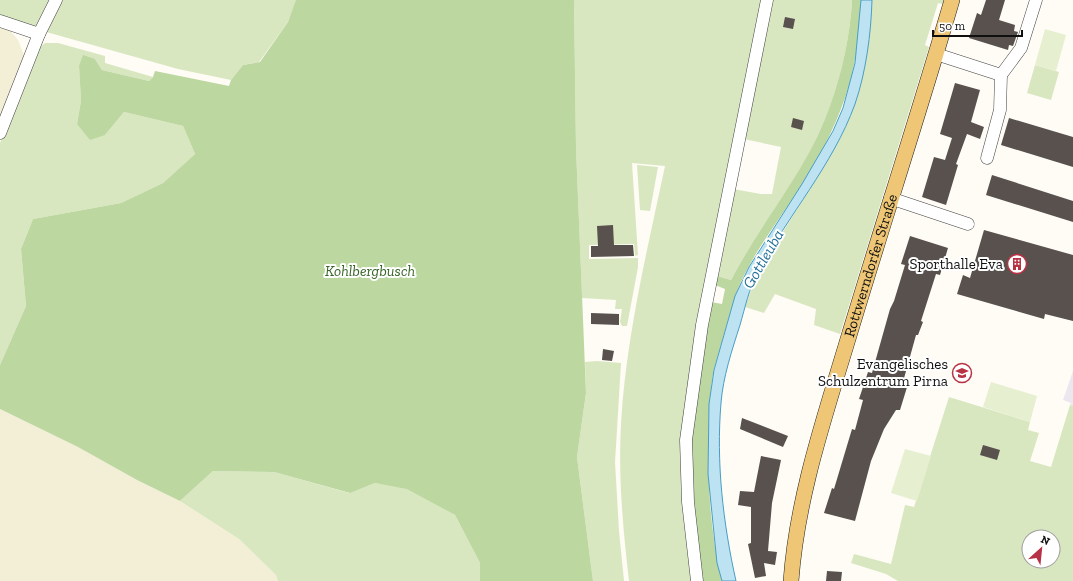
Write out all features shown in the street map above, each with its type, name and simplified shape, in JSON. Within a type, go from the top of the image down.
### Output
[{"type":"main road","name":"Rottwerndorfer Straße","points":[[791,581],[798,525],[809,470],[890,198],[952,0]]},
{"type":"lane","points":[[0,133],[39,34],[56,0]]},
{"type":"lane","points":[[696,581],[688,502],[686,440],[702,325],[767,0]]},
{"type":"lane","points":[[987,158],[1000,110],[1001,75],[1021,48],[1036,0]]},
{"type":"lane","points":[[0,21],[39,34]]},
{"type":"lane","points":[[936,54],[1001,75]]},
{"type":"lane","points":[[890,198],[968,224]]},
{"type":"shaded area","points":[[0,25],[8,28],[18,40],[25,58],[0,123]]},
{"type":"shaded area","points":[[1073,371],[1073,406],[1070,405],[1071,403],[1063,400]]},
{"type":"shaded area","points":[[0,409],[78,447],[137,480],[180,501],[239,539],[276,575],[278,581],[0,581]]},
{"type":"green space","points":[[0,0],[296,0],[296,2],[288,22],[259,62],[243,65],[231,80],[178,69],[0,19]]},
{"type":"green space","name":"Kohlbergbusch","points":[[296,0],[574,0],[576,148],[586,393],[577,457],[593,581],[480,581],[480,563],[455,515],[407,489],[375,483],[350,493],[274,472],[213,471],[180,501],[137,480],[78,447],[0,409],[0,365],[26,306],[21,249],[33,219],[121,203],[163,183],[195,154],[183,126],[124,112],[105,135],[90,140],[77,124],[81,101],[79,66],[83,55],[95,59],[102,70],[149,81],[153,77],[155,71],[229,86],[231,80],[243,65],[260,62],[288,22]]},
{"type":"green space","points":[[574,0],[764,0],[699,327],[693,581],[629,581],[621,483],[621,424],[627,359],[632,327],[644,262],[665,166],[632,163],[638,255],[635,256],[634,244],[589,245],[589,259],[638,258],[638,267],[627,326],[622,326],[620,322],[622,309],[615,309],[616,300],[582,298],[576,148]]},
{"type":"green space","points":[[771,0],[852,0],[849,34],[837,86],[818,135],[798,172],[752,243],[731,280],[717,276],[733,189],[761,194],[772,194],[781,147],[744,139]]},
{"type":"green space","points":[[852,0],[861,0],[856,51],[852,75],[837,119],[815,163],[761,245],[745,273],[733,303],[714,369],[708,449],[709,487],[712,525],[722,581],[699,581],[689,440],[711,302],[722,304],[725,289],[715,285],[717,276],[731,280],[752,243],[798,172],[818,135],[837,86],[849,34]]},
{"type":"green space","points":[[872,0],[944,0],[943,4],[938,3],[925,45],[929,47],[840,334],[814,325],[816,309],[775,294],[764,313],[745,307],[757,273],[811,187],[842,134],[855,103],[866,60]]},
{"type":"green space","points":[[1045,29],[1066,35],[1056,71],[1035,65]]},
{"type":"green space","points":[[45,43],[58,43],[105,56],[105,63],[153,77],[149,81],[102,70],[95,59],[79,66],[81,101],[77,124],[105,135],[124,112],[183,126],[195,154],[163,183],[121,203],[33,219],[21,249],[26,306],[0,365],[0,143],[39,48]]},
{"type":"green space","points":[[1035,65],[1059,72],[1051,100],[1027,93]]},
{"type":"green space","points":[[637,165],[658,167],[650,211],[640,210]]},
{"type":"green space","points":[[597,361],[621,363],[615,462],[619,531],[624,581],[593,581],[577,457],[586,393],[585,362]]},
{"type":"green space","points":[[991,382],[1037,396],[1030,422],[983,407]]},
{"type":"green space","points":[[949,397],[1030,422],[1028,430],[1039,433],[1030,461],[1051,467],[1070,405],[1073,406],[1073,581],[898,581],[886,574],[851,563],[854,554],[891,564],[905,505],[914,507]]},
{"type":"green space","points":[[905,449],[931,456],[917,501],[891,493]]},
{"type":"green space","points":[[213,471],[274,472],[349,493],[375,483],[407,488],[455,515],[480,563],[480,581],[278,581],[276,575],[239,539],[180,501]]},
{"type":"water","name":"Gottleuba","points":[[861,0],[872,0],[865,66],[855,104],[846,126],[823,169],[783,230],[755,278],[726,373],[721,403],[719,448],[720,470],[727,537],[736,581],[722,581],[717,563],[708,474],[709,404],[714,370],[735,296],[749,267],[802,184],[833,131],[843,108],[855,63]]},
{"type":"building","points":[[986,0],[1005,0],[999,20],[1015,25],[1014,31],[1018,32],[1013,46],[1009,45],[1008,50],[969,38],[977,13],[981,15]]},
{"type":"building","points":[[785,17],[795,19],[793,29],[783,27]]},
{"type":"building","points":[[955,83],[980,90],[971,122],[984,127],[980,139],[967,134],[956,164],[958,165],[946,205],[922,197],[934,157],[945,160],[952,138],[940,134]]},
{"type":"building","points":[[793,118],[804,121],[802,130],[791,127]]},
{"type":"building","points":[[1009,118],[1073,137],[1073,167],[1001,145]]},
{"type":"building","points":[[992,175],[1073,201],[1073,222],[986,195]]},
{"type":"building","points":[[613,225],[614,245],[633,245],[634,256],[591,257],[591,246],[598,246],[597,226]]},
{"type":"building","name":"Sporthalle Eva","points":[[984,230],[1073,255],[1073,321],[1045,314],[1044,319],[957,294],[963,275],[970,278]]},
{"type":"building","points":[[910,236],[948,248],[940,275],[936,274],[921,321],[923,322],[918,335],[916,335],[903,382],[908,384],[900,410],[896,410],[884,429],[871,461],[855,521],[824,513],[832,488],[834,489],[852,429],[855,430],[863,400],[859,399],[868,372],[872,373],[890,309],[894,301],[905,265],[901,264]]},
{"type":"building","points":[[591,313],[619,314],[619,325],[591,324]]},
{"type":"building","points":[[603,349],[614,351],[612,361],[602,360]]},
{"type":"building","points":[[742,418],[788,436],[783,447],[740,429]]},
{"type":"building","points":[[983,445],[1000,450],[997,460],[980,455]]},
{"type":"building","points":[[761,456],[781,460],[772,503],[768,551],[777,552],[775,565],[764,563],[766,576],[755,578],[748,544],[751,543],[751,507],[738,505],[740,491],[754,492]]},
{"type":"building","points":[[827,571],[842,572],[841,581],[826,581]]},
{"type":"place","name":"Sporthalle Eva","points":[[1017,264]]},
{"type":"place","name":"Evangelisches Schulzentrum Pirna","points":[[962,373]]}]
